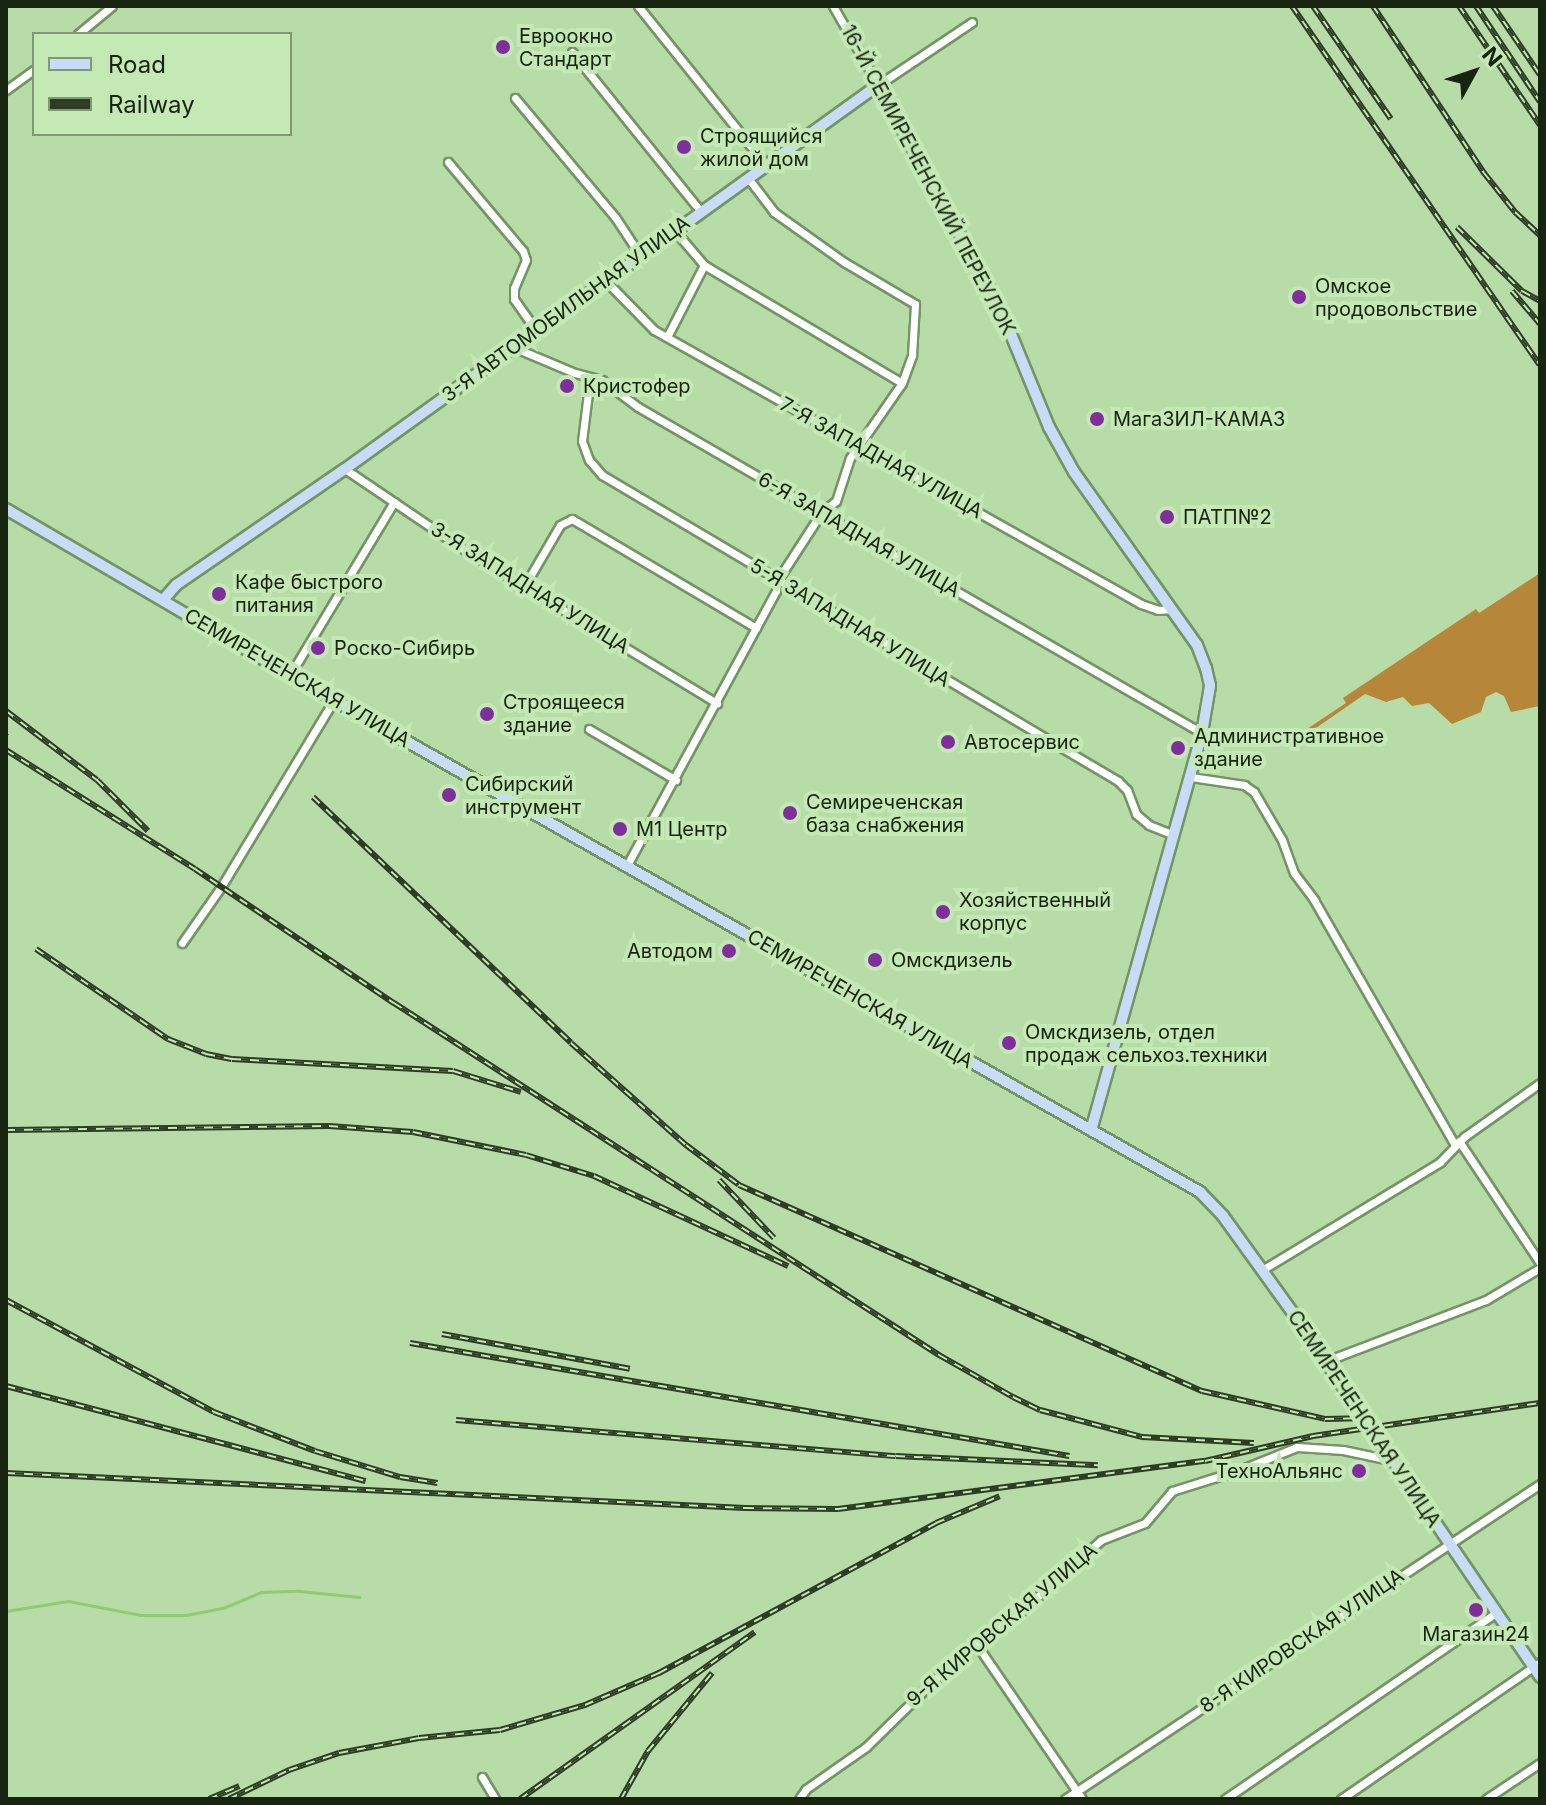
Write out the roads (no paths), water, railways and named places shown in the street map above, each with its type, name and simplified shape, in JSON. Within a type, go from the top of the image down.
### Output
[{"type":"street","points":[[80,32],[112,6]]},
{"type":"street","points":[[638,6],[766,165]]},
{"type":"street","name":"16-Й СЕМИРЕЧЕНСКИЙ ПЕРЕУЛОК","points":[[833,6],[999,305],[1061,450],[1197,645],[1210,686],[1202,733]]},
{"type":"street","name":"3-Я АВТОМОБИЛЬНАЯ УЛИЦА","points":[[163,600],[176,585],[345,469],[878,85],[972,22]]},
{"type":"street","points":[[572,52],[701,212]]},
{"type":"street","points":[[6,90],[32,71]]},
{"type":"street","points":[[515,98],[615,217],[640,255]]},
{"type":"street","points":[[448,162],[523,251],[526,260],[514,288],[514,299],[536,330]]},
{"type":"street","points":[[626,867],[717,703],[776,591],[777,581],[821,513],[842,490],[850,458],[902,383],[912,355],[915,304],[844,262],[774,212],[748,178]]},
{"type":"street","points":[[675,231],[704,265],[902,383]]},
{"type":"street","points":[[667,337],[704,265]]},
{"type":"street","name":"7-Я ЗАПАДНАЯ УЛИЦА","points":[[605,280],[654,330],[1141,604],[1158,610],[1172,609]]},
{"type":"street","name":"6-Я ЗАПАДНАЯ УЛИЦА","points":[[513,347],[602,380],[638,407],[1202,733]]},
{"type":"street","name":"5-Я ЗАПАДНАЯ УЛИЦА","points":[[590,377],[582,441],[589,460],[602,475],[1118,781],[1127,790],[1136,814],[1174,835]]},
{"type":"street","name":"3-Я ЗАПАДНАЯ УЛИЦА","points":[[345,469],[717,703]]},
{"type":"street","points":[[290,675],[394,502]]},
{"type":"street","name":"СЕМИРЕЧЕНСКАЯ УЛИЦА","points":[[6,509],[290,675],[1200,1192],[1223,1216],[1326,1361],[1496,1613],[1536,1664],[1540,1677]]},
{"type":"street","points":[[525,585],[560,525],[572,519],[756,628]]},
{"type":"street","points":[[182,943],[221,887],[334,700]]},
{"type":"street","points":[[589,729],[676,780]]},
{"type":"street","points":[[1091,1130],[1202,733]]},
{"type":"street","points":[[1191,777],[1244,785],[1254,792],[1282,840],[1294,873],[1314,900],[1457,1143],[1540,1266],[1486,1300],[1326,1361]]},
{"type":"street","points":[[1262,1270],[1440,1162],[1457,1143],[1540,1083]]},
{"type":"street","name":"9-Я КИРОВСКАЯ УЛИЦА","points":[[799,1799],[806,1789],[866,1747],[943,1671],[1015,1617],[1101,1540],[1145,1523],[1172,1491],[1297,1447],[1343,1450],[1390,1460]]},
{"type":"street","name":"8-Я КИРОВСКАЯ УЛИЦА","points":[[1065,1799],[1540,1484]]},
{"type":"street","points":[[1225,1799],[1496,1613]]},
{"type":"street","points":[[977,1645],[1082,1799]]},
{"type":"street","points":[[1341,1799],[1536,1664]]},
{"type":"street","points":[[1486,1799],[1540,1763]]},
{"type":"street","points":[[482,1777],[495,1799]]},
{"type":"waterway","points":[[6,1611],[68,1601],[141,1615],[186,1615],[223,1608],[261,1592],[299,1591],[360,1597]]},
{"type":"railway","points":[[1292,6],[1540,365]]},
{"type":"railway","points":[[1313,6],[1391,119]]},
{"type":"railway","points":[[1373,6],[1484,173],[1515,212],[1540,235]]},
{"type":"railway","points":[[1459,6],[1540,125]]},
{"type":"railway","points":[[1476,6],[1540,102]]},
{"type":"railway","points":[[1493,6],[1540,75]]},
{"type":"railway","points":[[1457,227],[1522,291],[1540,301]]},
{"type":"railway","points":[[1512,291],[1540,324]]},
{"type":"railway","points":[[6,711],[97,780],[148,831]]},
{"type":"railway","points":[[6,750],[195,869],[394,1003],[939,1355],[1013,1397],[1040,1410],[1142,1437],[1254,1443]]},
{"type":"railway","points":[[313,797],[571,1043],[686,1145],[739,1185],[1202,1391],[1325,1419],[1369,1418]]},
{"type":"railway","points":[[36,949],[168,1039],[206,1054],[232,1059],[453,1071],[521,1092]]},
{"type":"railway","points":[[6,1130],[329,1126],[413,1132],[526,1155],[594,1176],[788,1266]]},
{"type":"railway","points":[[719,1180],[774,1238]]},
{"type":"railway","points":[[6,1300],[214,1412],[315,1451],[400,1477],[438,1483]]},
{"type":"railway","points":[[442,1334],[630,1369]]},
{"type":"railway","points":[[410,1343],[1069,1456]]},
{"type":"railway","points":[[6,1386],[366,1481]]},
{"type":"railway","points":[[6,1473],[745,1508],[838,1509],[1205,1461],[1313,1436],[1540,1403]]},
{"type":"railway","points":[[456,1420],[896,1456],[1098,1465]]},
{"type":"railway","points":[[229,1799],[289,1770],[339,1753],[419,1738],[500,1730],[585,1705],[659,1673],[936,1523],[1000,1496]]},
{"type":"railway","points":[[520,1799],[755,1632]]},
{"type":"railway","points":[[621,1799],[648,1751],[712,1673]]},
{"type":"railway","points":[[209,1799],[239,1786]]},
{"type":"place","name":"Евроокно Стандарт","points":[[503,47]]},
{"type":"place","name":"Строящийся жилой дом","points":[[684,147]]},
{"type":"place","name":"Омское продовольствие","points":[[1299,297]]},
{"type":"place","name":"Кристофер","points":[[567,386]]},
{"type":"place","name":"МагаЗИЛ-КАМАЗ","points":[[1097,419]]},
{"type":"place","name":"ПАТП№2","points":[[1167,517]]},
{"type":"place","name":"Кафе быстрого питания","points":[[219,594]]},
{"type":"place","name":"Роско-Сибирь","points":[[318,648]]},
{"type":"place","name":"Строящееся здание","points":[[487,714]]},
{"type":"place","name":"Автосервис","points":[[948,742]]},
{"type":"place","name":"Административное здание","points":[[1178,748]]},
{"type":"place","name":"Сибирский инструмент","points":[[449,795]]},
{"type":"place","name":"Семиреченская база снабжения","points":[[790,813]]},
{"type":"place","name":"М1 Центр","points":[[620,829]]},
{"type":"place","name":"Хозяйственный корпус","points":[[943,912]]},
{"type":"place","name":"Автодом","points":[[729,951]]},
{"type":"place","name":"Омскдизель","points":[[875,960]]},
{"type":"place","name":"Омскдизель, отдел продаж сельхоз.техники","points":[[1009,1043]]},
{"type":"place","name":"ТехноАльянс","points":[[1359,1471]]},
{"type":"place","name":"Магазин24","points":[[1476,1610]]}]
